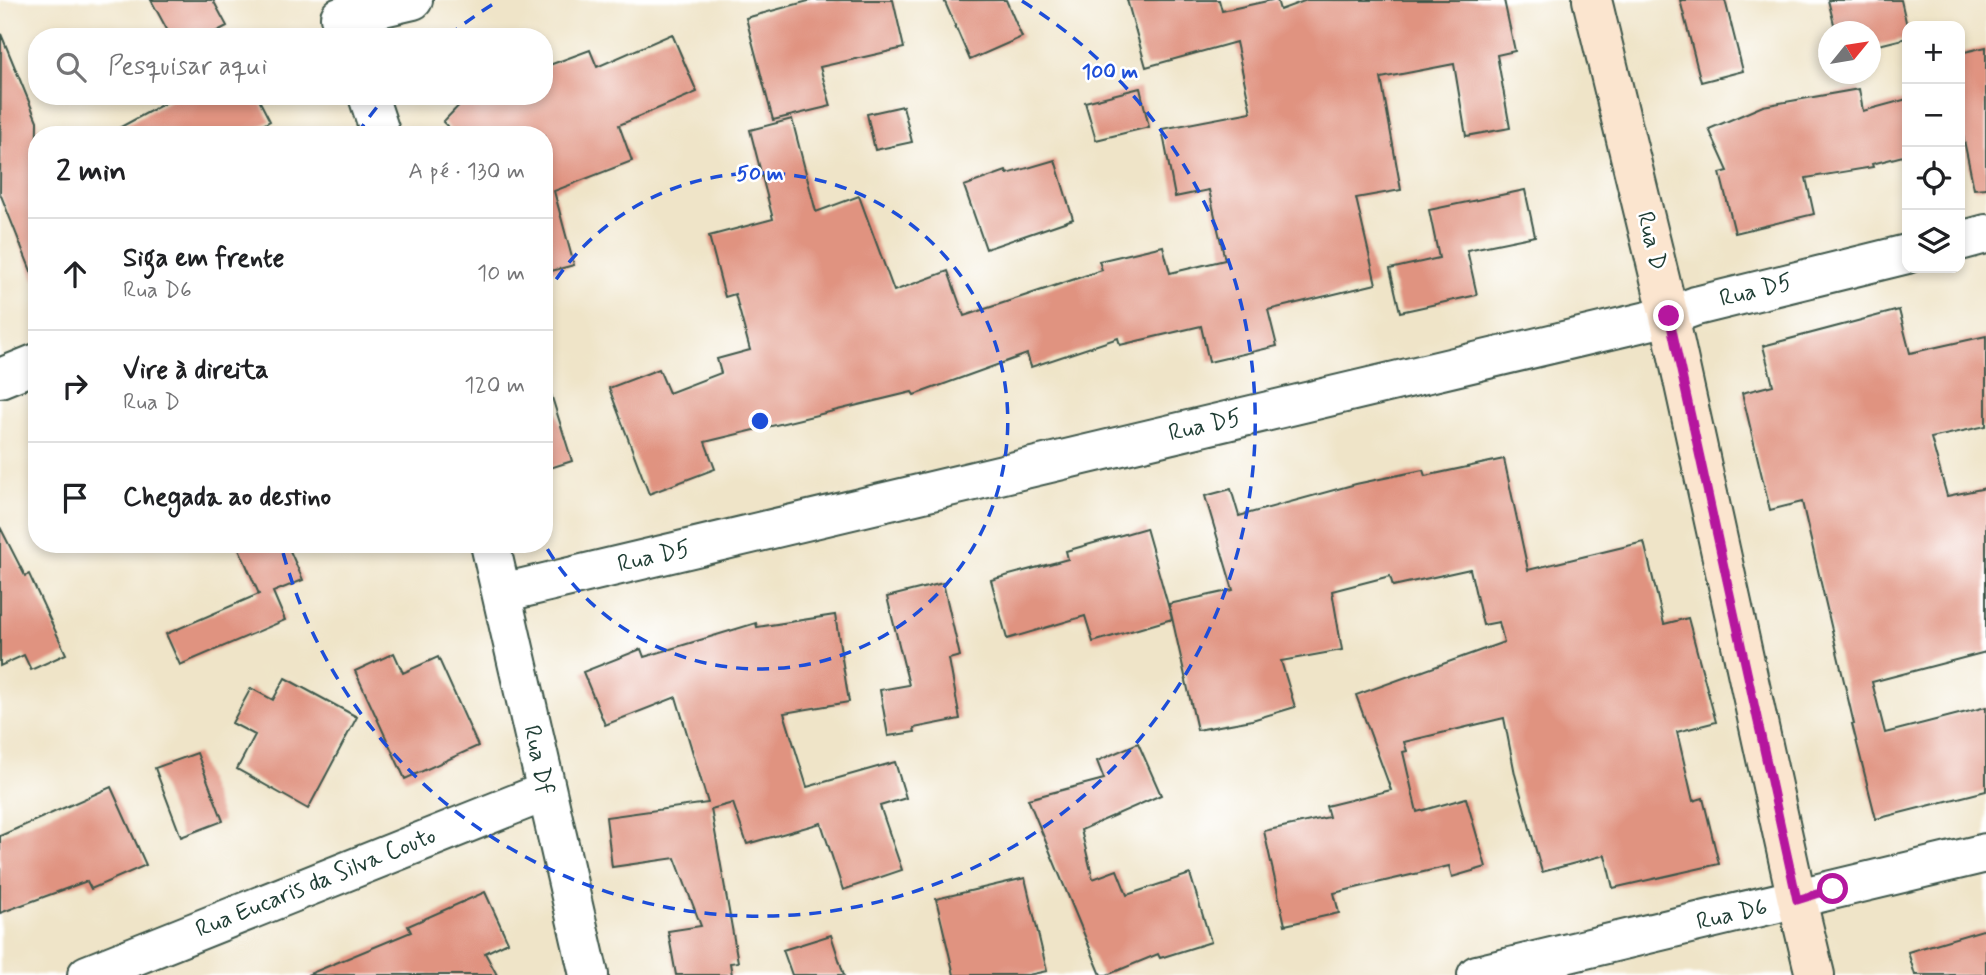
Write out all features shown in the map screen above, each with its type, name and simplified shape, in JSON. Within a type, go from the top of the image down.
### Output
[{"type":"street","points":[[341,18],[413,0]]},
{"type":"street","name":"Rua D","points":[[1592,0],[1669,316],[1815,975]]},
{"type":"street","points":[[371,105],[378,126]]},
{"type":"street","points":[[1965,240],[1986,234]]},
{"type":"street","name":"Rua D5","points":[[502,593],[1669,316],[1696,306],[1902,255]]},
{"type":"street","points":[[0,377],[28,366]]},
{"type":"street","name":"Rua Df","points":[[492,553],[589,975]]},
{"type":"street","name":"Rua Eucaris da Silva Couto","points":[[87,975],[545,792]]},
{"type":"street","name":"Rua D6","points":[[1476,975],[1986,853]]},
{"type":"building","points":[[151,0],[213,0],[227,26],[223,28],[166,28]]},
{"type":"building","points":[[812,0],[893,0],[904,48],[820,67],[831,106],[773,120],[746,18]]},
{"type":"building","points":[[944,0],[1006,0],[1022,37],[970,60]]},
{"type":"building","points":[[1127,0],[1219,0],[1222,11],[1272,0],[1277,0],[1280,10],[1307,0],[1504,0],[1515,51],[1497,55],[1510,128],[1466,136],[1454,64],[1381,78],[1401,190],[1356,198],[1376,284],[1268,310],[1277,346],[1209,362],[1201,326],[1120,345],[1118,338],[1031,367],[1027,354],[914,395],[912,392],[705,442],[715,469],[649,494],[609,388],[659,369],[669,393],[721,373],[717,359],[750,350],[735,294],[725,297],[709,236],[773,219],[750,130],[792,119],[816,212],[859,196],[894,291],[948,271],[964,316],[1102,270],[1099,261],[1163,246],[1170,273],[1225,260],[1209,190],[1175,197],[1162,129],[1251,112],[1236,42],[1146,67]]},
{"type":"building","points":[[1680,0],[1725,0],[1743,71],[1701,82]]},
{"type":"building","points":[[1828,0],[1901,0],[1906,21],[1902,21],[1902,39],[1881,44],[1881,21],[1833,21]]},
{"type":"building","points":[[1,34],[28,105],[37,121],[37,126],[28,126],[28,263],[0,193]]},
{"type":"building","points":[[672,34],[697,92],[619,125],[632,161],[554,191],[574,265],[553,271],[553,126],[447,126],[443,122],[459,105],[553,105],[553,64],[590,50],[597,67]]},
{"type":"building","points":[[1986,47],[1986,188],[1974,189],[1965,145],[1965,52]]},
{"type":"building","points":[[1140,88],[1149,127],[1096,140],[1085,102]]},
{"type":"building","points":[[1859,89],[1863,111],[1902,100],[1902,156],[1872,164],[1873,167],[1806,178],[1814,214],[1735,233],[1720,173],[1728,171],[1709,129],[1763,106]]},
{"type":"building","points":[[161,105],[262,105],[270,121],[261,126],[123,126]]},
{"type":"building","points":[[903,106],[912,142],[875,150],[867,114]]},
{"type":"building","points":[[1055,160],[1073,219],[986,249],[964,186],[1006,171],[1007,174]]},
{"type":"building","points":[[1525,190],[1535,236],[1467,250],[1477,295],[1400,312],[1390,269],[1439,258],[1429,210]]},
{"type":"building","points":[[1899,310],[1910,353],[1986,336],[1986,426],[1931,438],[1947,496],[1986,488],[1986,652],[1872,682],[1885,733],[1986,707],[1986,791],[1876,819],[1802,502],[1770,510],[1742,393],[1773,385],[1763,346]]},
{"type":"building","points":[[553,401],[572,461],[553,467]]},
{"type":"building","points":[[1504,459],[1528,570],[1644,542],[1664,624],[1688,618],[1716,722],[1677,732],[1693,801],[1703,798],[1719,864],[1613,888],[1605,855],[1542,872],[1515,774],[1504,718],[1404,742],[1407,751],[1403,752],[1417,812],[1466,798],[1486,867],[1452,877],[1449,866],[1334,893],[1339,913],[1285,925],[1264,831],[1329,817],[1326,806],[1391,790],[1356,695],[1504,642],[1499,622],[1483,625],[1470,569],[1393,586],[1390,576],[1332,591],[1342,650],[1281,661],[1295,707],[1252,720],[1197,730],[1169,604],[1233,590],[1205,496],[1231,489],[1239,516],[1356,484],[1423,470],[1425,476]]},
{"type":"building","points":[[0,527],[25,576],[29,574],[66,654],[31,670],[24,655],[0,666]]},
{"type":"building","points":[[1146,528],[1172,619],[1093,642],[1085,616],[1007,639],[991,580],[1068,559],[1066,551]]},
{"type":"building","points":[[241,553],[291,553],[303,580],[273,592],[285,620],[180,665],[166,634],[259,594]]},
{"type":"building","points":[[943,583],[960,656],[949,659],[960,719],[914,728],[915,732],[888,736],[880,690],[909,685],[887,597]]},
{"type":"building","points":[[835,615],[849,702],[784,713],[807,787],[895,762],[906,798],[880,806],[902,870],[843,890],[821,823],[747,844],[733,803],[711,809],[738,962],[730,963],[732,975],[676,975],[668,931],[701,926],[675,858],[612,867],[606,817],[708,803],[676,697],[605,725],[583,672],[641,649],[644,657],[756,623],[757,627]]},
{"type":"building","points":[[394,653],[403,673],[438,657],[478,746],[405,779],[355,671]]},
{"type":"building","points":[[285,678],[357,717],[308,809],[237,769],[255,735],[232,723],[251,688],[273,700]]},
{"type":"building","points":[[1138,743],[1161,795],[1081,830],[1093,879],[1117,870],[1127,895],[1190,874],[1211,942],[1160,958],[1158,954],[1101,975],[1028,799],[1104,779],[1097,761]]},
{"type":"building","points":[[197,753],[223,821],[181,837],[155,768]]},
{"type":"building","points":[[111,787],[146,865],[91,889],[87,881],[0,913],[0,836]]},
{"type":"building","points":[[1025,878],[1047,971],[1028,975],[954,975],[936,899]]},
{"type":"building","points":[[485,892],[508,942],[485,953],[497,975],[307,975],[411,932],[408,926]]},
{"type":"building","points":[[1986,929],[1986,975],[1915,975],[1908,952]]},
{"type":"building","points":[[831,935],[844,975],[792,975],[783,950]]},
{"type":"route","points":[[1669,316],[1797,900],[1833,889]]}]
